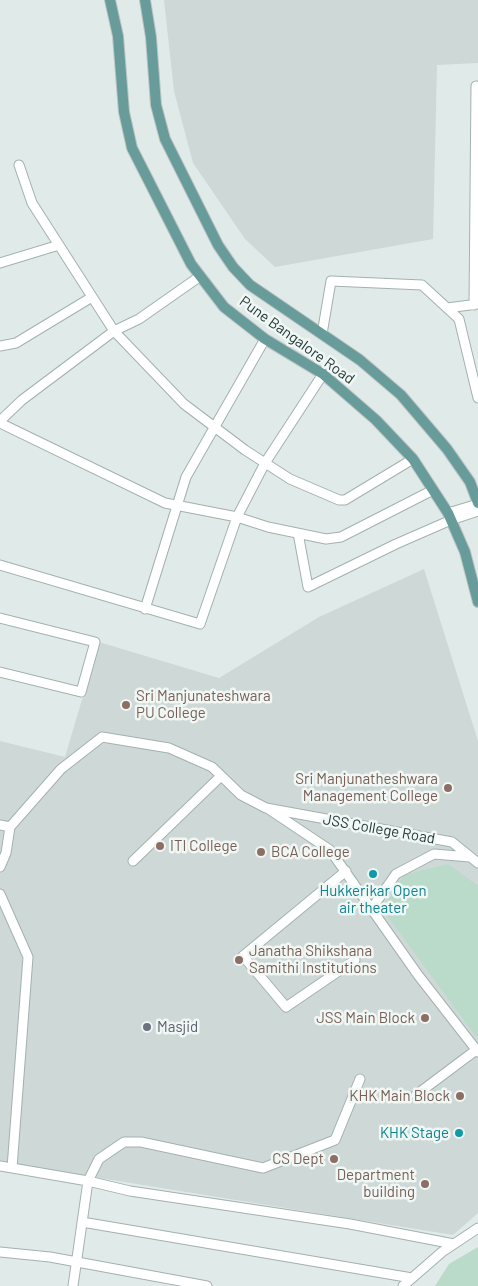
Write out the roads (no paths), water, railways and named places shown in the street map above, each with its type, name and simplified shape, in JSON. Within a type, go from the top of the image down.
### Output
[{"type":"main road","name":"Pune Bangalore Road","points":[[110,0],[118,36],[124,112],[132,148],[199,278],[224,307],[265,339],[323,374],[376,420],[413,459],[450,516],[465,552],[478,602]]},
{"type":"main road","name":"Pune Bangalore Road","points":[[145,0],[151,37],[156,105],[165,139],[218,245],[233,267],[250,285],[360,360],[419,414],[470,482],[478,504]]},
{"type":"street","points":[[447,308],[476,304],[476,86]]},
{"type":"street","points":[[19,165],[32,203],[114,331],[184,404],[265,463],[310,488],[339,500],[345,500],[413,459]]},
{"type":"street","points":[[0,263],[59,245]]},
{"type":"street","points":[[199,278],[139,319],[114,331],[22,400],[0,422],[164,503],[237,517],[326,539],[341,537],[433,490]]},
{"type":"street","points":[[322,334],[331,281],[422,285],[459,319],[478,398]]},
{"type":"street","points":[[0,346],[16,343],[92,296]]},
{"type":"street","points":[[145,609],[186,477],[265,339]]},
{"type":"street","points":[[0,564],[200,624],[237,517],[265,463],[323,374]]},
{"type":"street","points":[[298,533],[308,587],[450,516],[478,504]]},
{"type":"street","points":[[450,516],[478,511]]},
{"type":"street","points":[[0,618],[95,642],[81,692],[0,672]]},
{"type":"street","name":"JSS College Road","points":[[5,826],[61,769],[102,737],[169,748],[212,767],[241,795],[266,808],[452,842],[478,863]]},
{"type":"street","points":[[133,861],[221,776]]},
{"type":"street","points":[[266,808],[330,850],[418,975],[477,1051],[416,1095]]},
{"type":"street","points":[[0,867],[6,853],[5,826]]},
{"type":"street","points":[[372,908],[396,874],[434,854],[470,857]]},
{"type":"street","points":[[346,871],[243,956],[286,1007],[354,960]]},
{"type":"street","points":[[0,894],[28,957],[12,1168]]},
{"type":"street","points":[[73,1286],[88,1181],[99,1159],[124,1142],[141,1142],[201,1153],[263,1168],[293,1158],[335,1140],[360,1079]]},
{"type":"street","points":[[0,1166],[88,1181],[130,1191],[350,1224],[454,1244]]},
{"type":"street","points":[[82,1222],[412,1278]]},
{"type":"street","points":[[403,1286],[454,1244],[478,1228]]},
{"type":"street","points":[[0,1252],[76,1262],[207,1286]]},
{"type":"place","name":"Sri Manjunateshwara PU College","points":[[126,705]]},
{"type":"place","name":"Sri Manjunatheshwara Management College","points":[[448,788]]},
{"type":"place","name":"ITI College","points":[[160,846]]},
{"type":"place","name":"BCA College","points":[[261,852]]},
{"type":"place","name":"Hukkerikar Open air theater","points":[[373,874]]},
{"type":"place","name":"Janatha Shikshana Samithi Institutions","points":[[239,960]]},
{"type":"place","name":"JSS Main Block","points":[[425,1018]]},
{"type":"place","name":"Masjid","points":[[147,1027]]},
{"type":"place","name":"KHK Main Block","points":[[460,1096]]},
{"type":"place","name":"KHK Stage","points":[[459,1133]]},
{"type":"place","name":"CS Dept","points":[[334,1159]]},
{"type":"place","name":"Department building","points":[[425,1184]]}]
